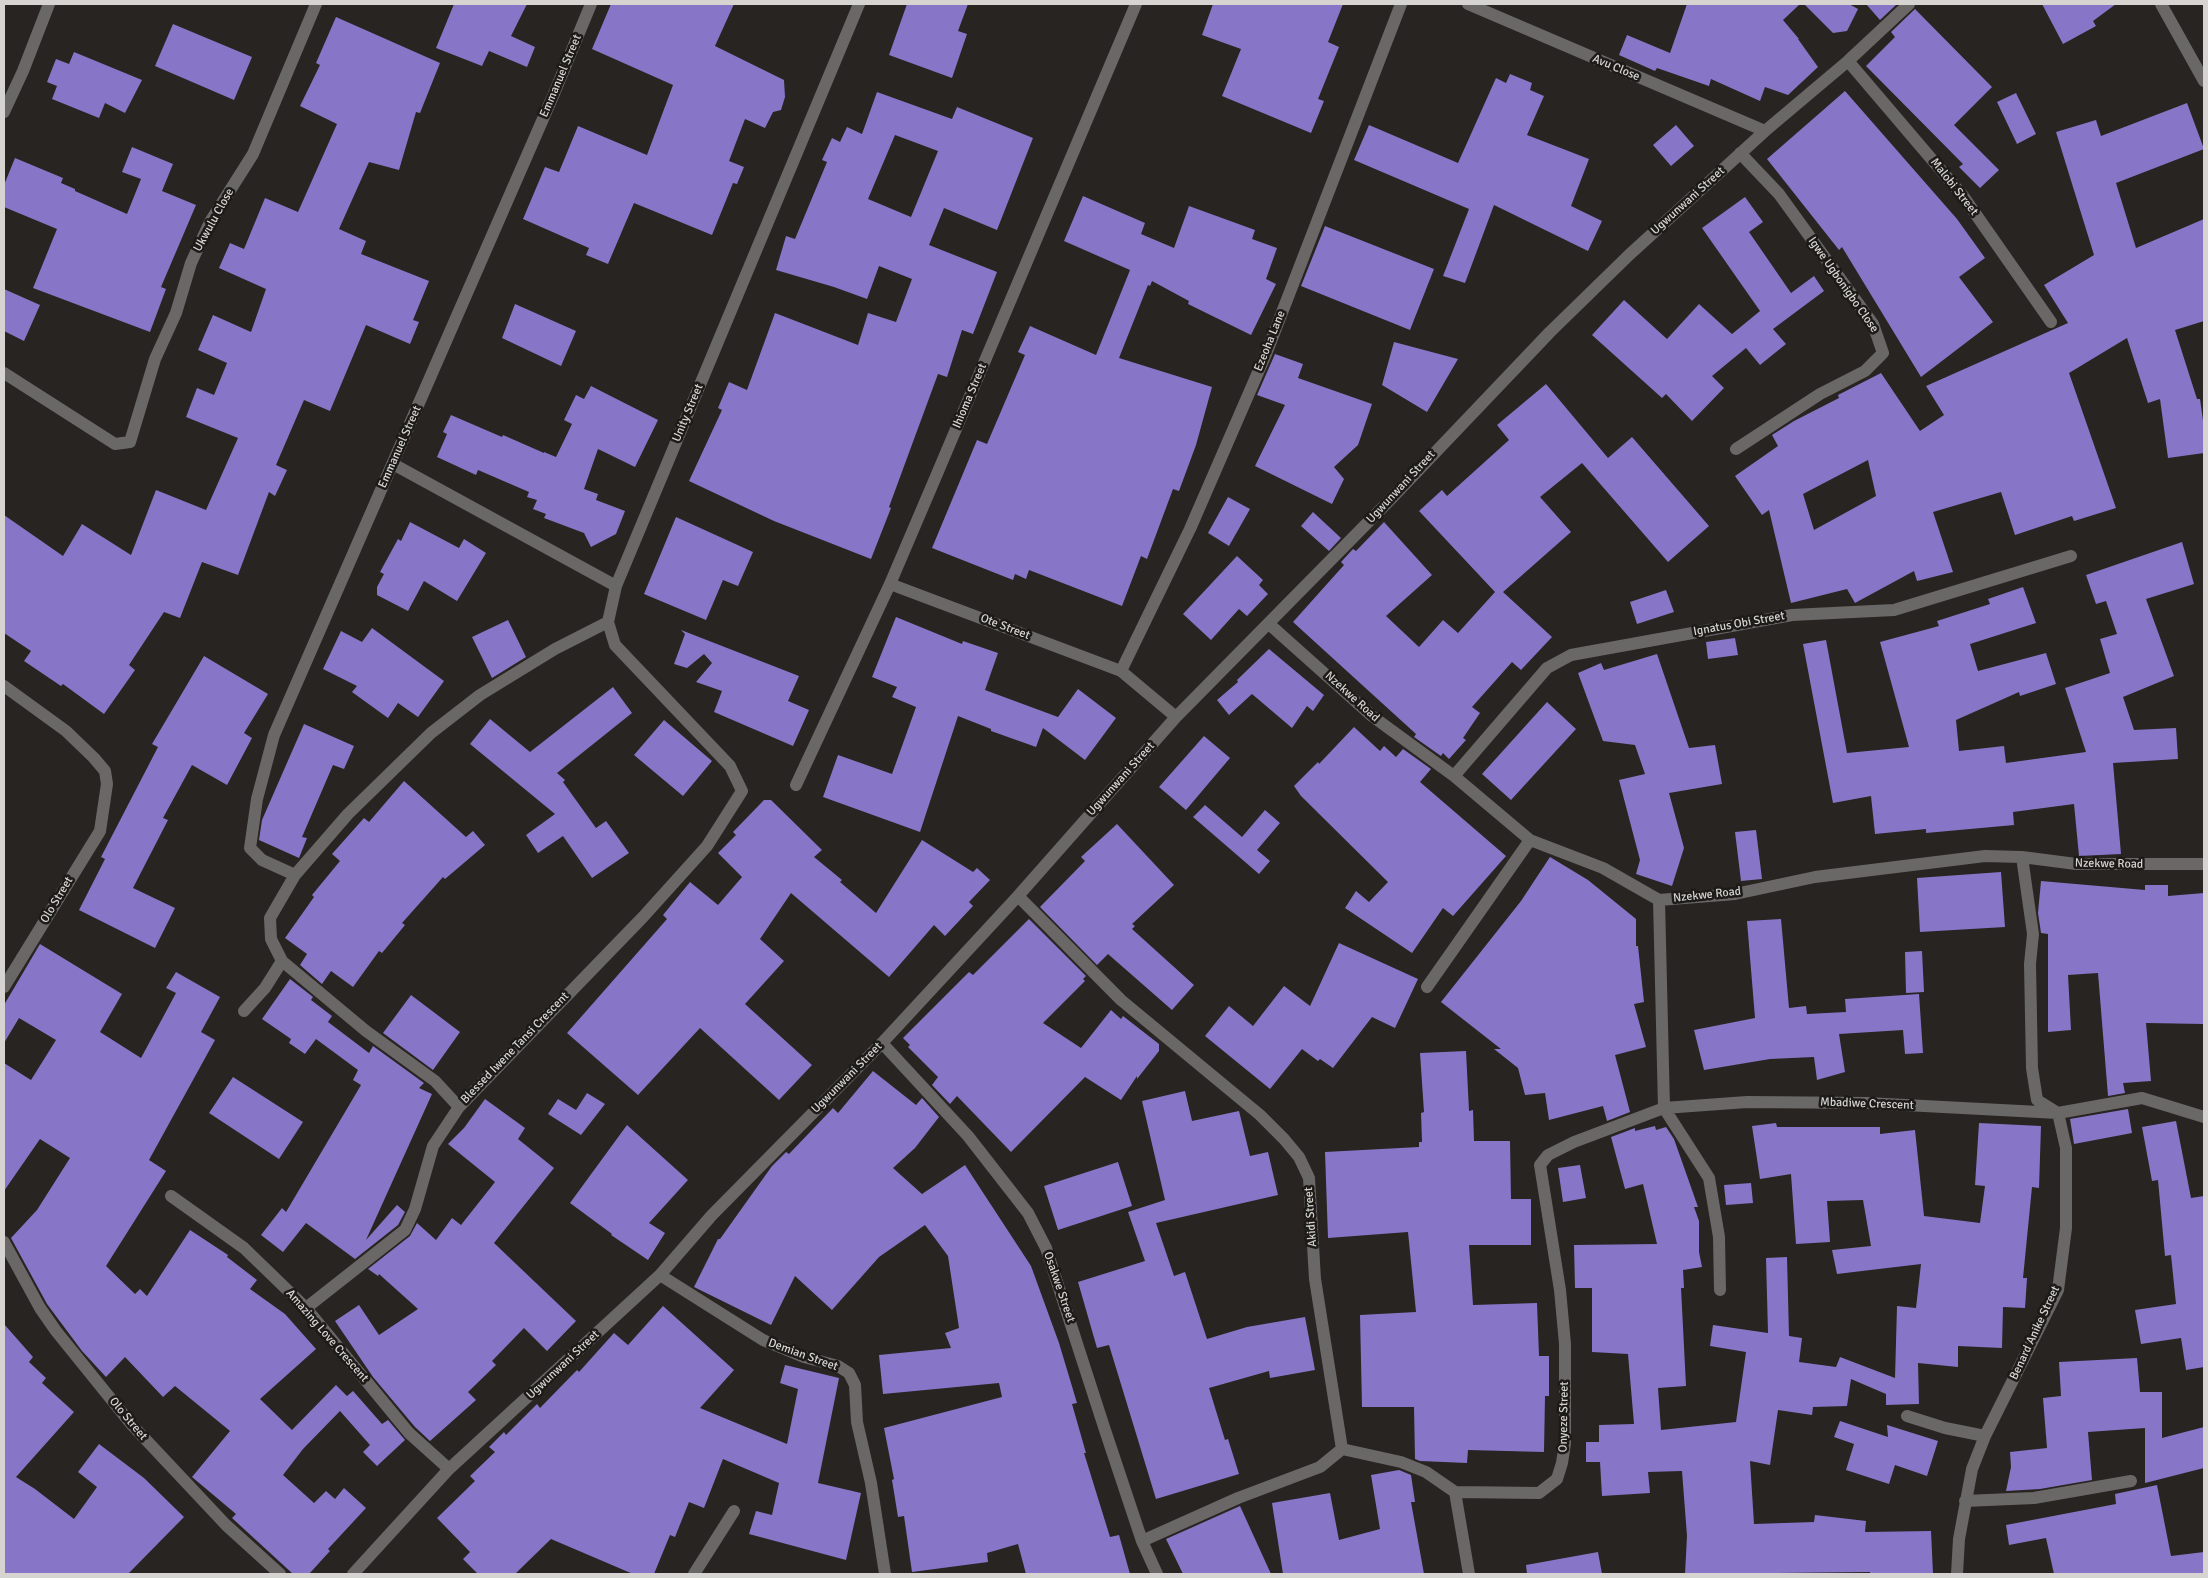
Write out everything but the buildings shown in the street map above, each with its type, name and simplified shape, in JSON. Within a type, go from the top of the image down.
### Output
[{"type":"street","points":[[4,112],[23,71],[49,4]]},
{"type":"street","name":"Ukwulu Close","points":[[4,373],[115,444],[130,442],[155,358],[176,313],[191,263],[210,222],[253,154],[316,4]]},
{"type":"street","name":"Emmanuel Street","points":[[295,874],[262,860],[250,848],[257,799],[274,735],[591,4]]},
{"type":"street","name":"Unity Street","points":[[608,622],[616,586],[859,4]]},
{"type":"street","name":"Ihioma Street","points":[[796,785],[890,584],[1136,4]]},
{"type":"street","name":"Ezeoha Lane","points":[[1121,671],[1190,529],[1266,354],[1401,4]]},
{"type":"street","name":"Avu Close","points":[[1468,4],[1765,131]]},
{"type":"street","name":"Ugwunwani Street","points":[[353,1574],[449,1469],[660,1276],[712,1215],[882,1043],[1018,896],[1176,717],[1550,332],[1629,255],[1740,153],[1848,61],[1909,4]]},
{"type":"street","points":[[2161,4],[2204,81]]},
{"type":"street","name":"Malobi Street","points":[[1848,61],[1964,196],[2050,322]]},
{"type":"street","name":"Igwe Ugbonigbo Close","points":[[1736,449],[1820,394],[1865,371],[1883,353],[1880,340],[1868,316],[1779,194],[1740,153]]},
{"type":"street","points":[[393,464],[616,586]]},
{"type":"street","name":"Ignatus Obi Street","points":[[1454,776],[1547,668],[1571,655],[1792,615],[1894,610],[2071,556]]},
{"type":"street","name":"Ote Street","points":[[890,584],[1121,671],[1176,717]]},
{"type":"street","points":[[459,1107],[435,1080],[366,1031],[282,960],[271,939],[270,918],[295,874],[348,814],[431,733],[480,695],[555,649],[608,622]]},
{"type":"street","name":"Blessed Iwene Tansi Crescent","points":[[306,1308],[405,1230],[415,1209],[432,1146],[459,1107],[643,916],[700,853],[742,792],[730,766],[615,645],[608,622]]},
{"type":"street","name":"Nzekwe Road","points":[[1268,624],[1372,716],[1454,776],[1530,840],[1603,868],[1659,900],[1735,894],[1815,877],[1985,856],[2022,857],[2076,864],[2204,864]]},
{"type":"street","name":"Olo Street","points":[[4,686],[66,730],[94,758],[104,771],[106,777],[100,831],[4,987]]},
{"type":"street","points":[[1427,987],[1530,840]]},
{"type":"street","points":[[2022,857],[2033,934],[2030,964],[2032,1059],[2036,1100],[2058,1113]]},
{"type":"street","name":"Akidi Street","points":[[1018,896],[1122,1000],[1260,1115],[1299,1157],[1309,1178],[1315,1280],[1342,1449]]},
{"type":"street","points":[[1659,900],[1664,1108],[1709,1178],[1719,1237],[1720,1290]]},
{"type":"street","points":[[244,1012],[265,988],[282,960]]},
{"type":"street","name":"Osakwe Street","points":[[882,1043],[968,1136],[1028,1214],[1046,1248],[1142,1541],[1157,1574]]},
{"type":"street","name":"Mbadiwe Crescent","points":[[1540,1165],[1548,1154],[1574,1142],[1664,1108],[1747,1102],[1867,1103],[2058,1113],[2142,1098],[2204,1117]]},
{"type":"street","name":"Benard Anike Street","points":[[1957,1574],[1965,1501],[1972,1469],[1985,1436],[2058,1290],[2066,1228],[2066,1148],[2058,1113]]},
{"type":"street","name":"Onyeze Street","points":[[1455,1492],[1539,1493],[1557,1479],[1562,1464],[1565,1443],[1565,1344],[1560,1290],[1540,1165]]},
{"type":"street","name":"Amazing Love Crescent","points":[[171,1196],[244,1248],[306,1308],[409,1433],[449,1469]]},
{"type":"street","name":"Olo Street","points":[[4,1242],[40,1308],[56,1331],[132,1425],[220,1519],[280,1574]]},
{"type":"street","name":"Demian Street","points":[[660,1276],[763,1340],[804,1357],[838,1366],[849,1373],[854,1385],[857,1422],[871,1483],[885,1574]]},
{"type":"street","points":[[1907,1416],[1945,1428],[1985,1436]]},
{"type":"street","points":[[1142,1541],[1238,1498],[1320,1468],[1342,1449],[1401,1462],[1426,1472],[1455,1492],[1469,1574]]},
{"type":"street","points":[[1965,1501],[2034,1498],[2131,1481]]},
{"type":"street","points":[[694,1574],[734,1511]]}]
